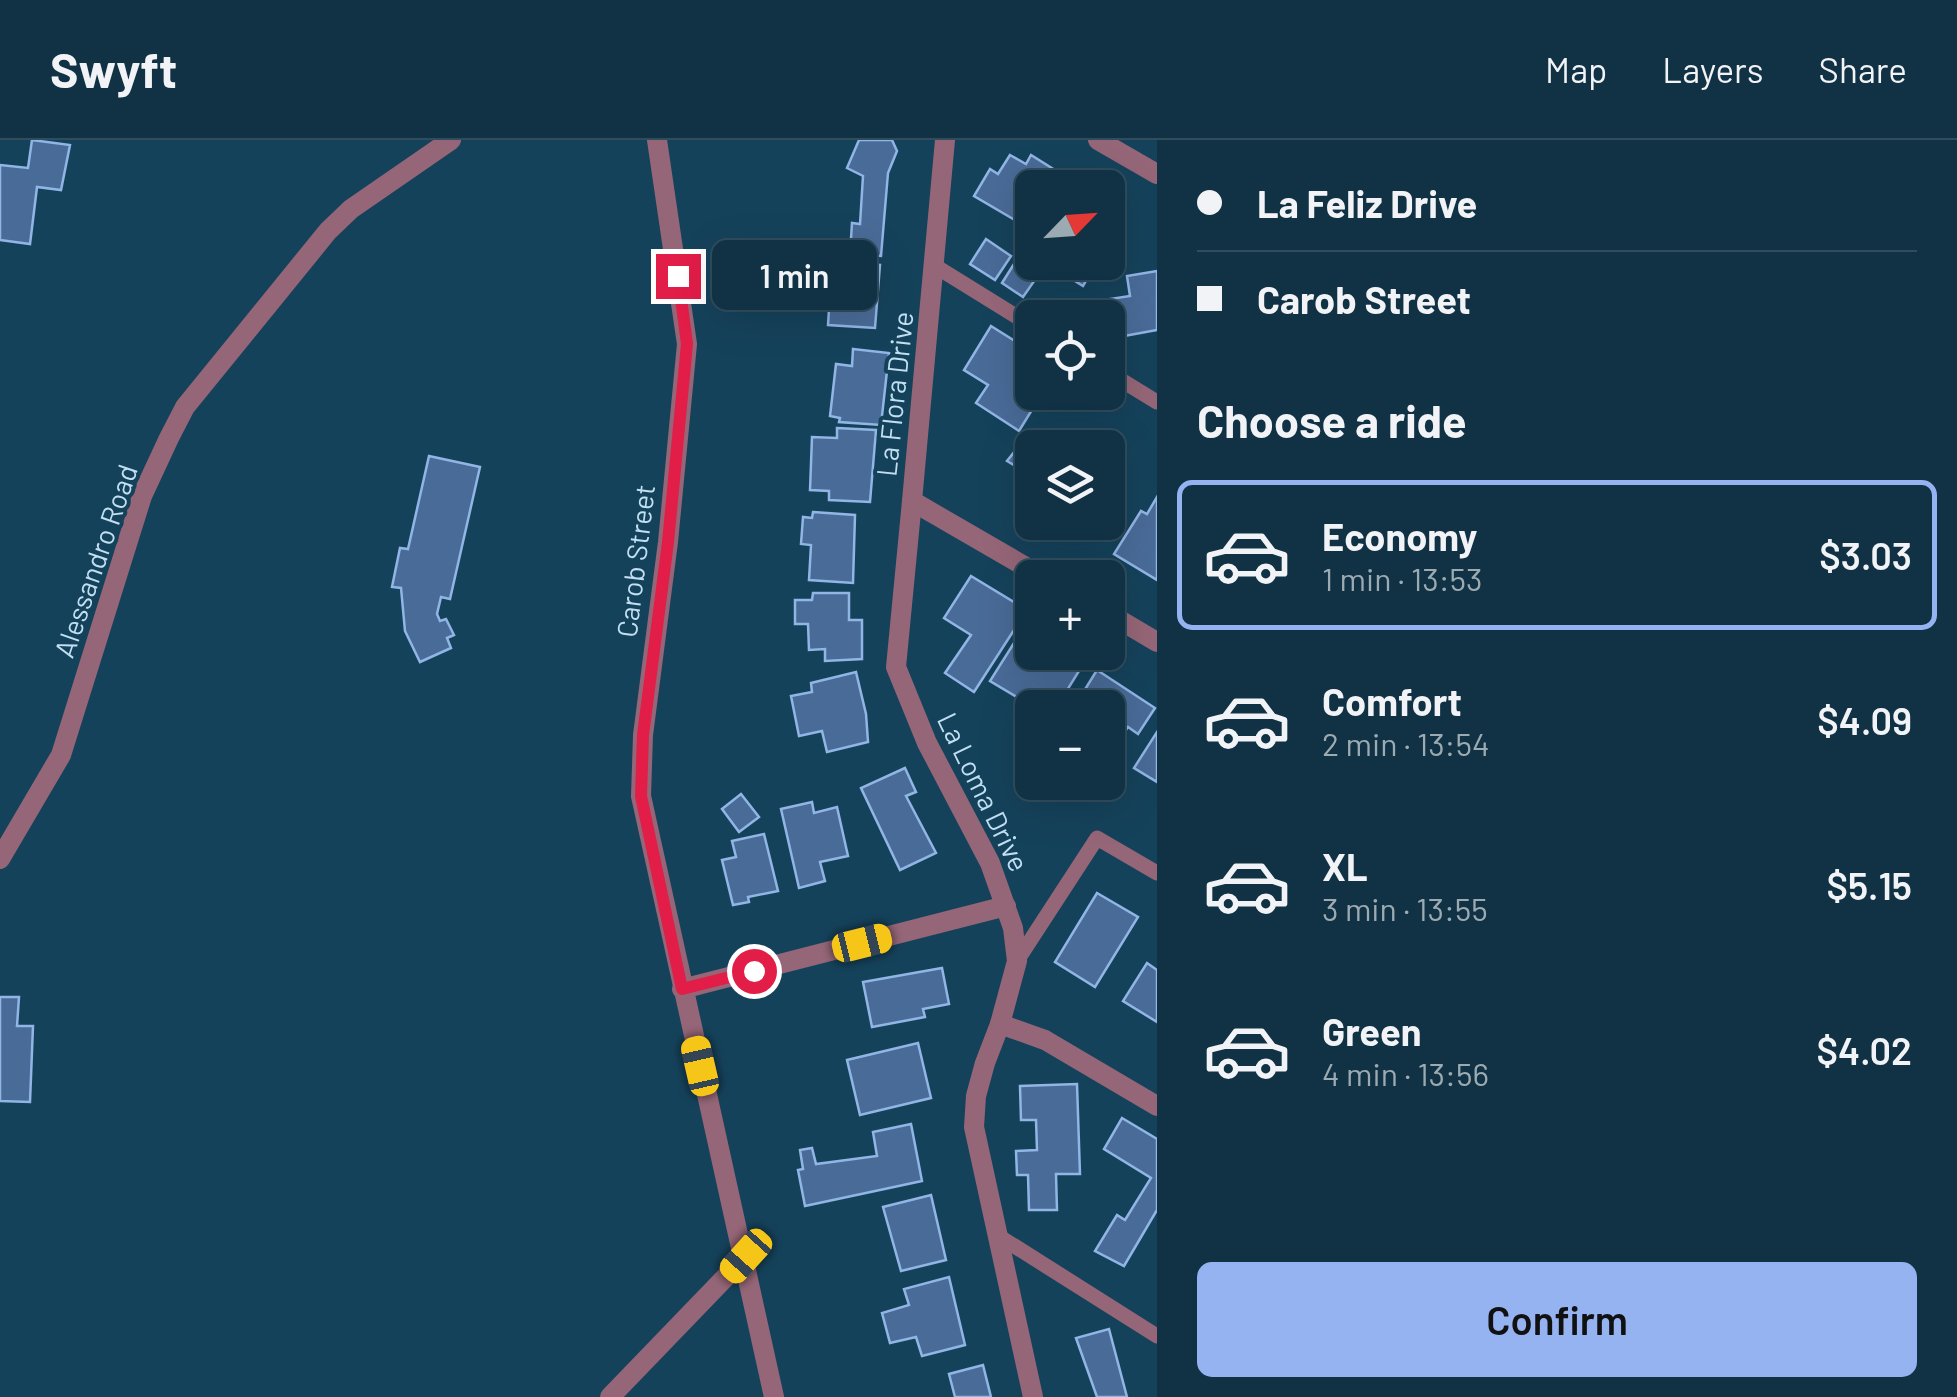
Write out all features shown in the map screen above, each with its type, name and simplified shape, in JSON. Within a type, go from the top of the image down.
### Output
[{"type":"street","name":"Alessandro Road","points":[[0,859],[61,755],[142,496],[185,407],[350,209],[451,140]]},
{"type":"street","name":"Carob Street","points":[[657,140],[687,344],[668,542],[643,735],[641,796],[746,1256],[774,1397]]},
{"type":"street","name":"La Flora Drive","points":[[945,140],[912,501],[1015,561]]},
{"type":"street","points":[[1098,140],[1157,174]]},
{"type":"street","name":"La Loma Drive","points":[[912,501],[896,667],[926,743],[990,863],[1013,928],[1017,961],[1000,1024],[984,1063],[974,1127],[1033,1397]]},
{"type":"street","points":[[1125,623],[1157,642]]},
{"type":"street","points":[[682,989],[1006,906]]},
{"type":"street","points":[[1000,1024],[1045,1040],[1157,1106]]},
{"type":"street","points":[[610,1397],[746,1256]]},
{"type":"lane","points":[[934,266],[1015,316]]},
{"type":"lane","points":[[1125,382],[1157,402]]},
{"type":"lane","points":[[1017,961],[1098,838],[1157,873]]},
{"type":"lane","points":[[997,1234],[1157,1336]]},
{"type":"building","points":[[32,140],[70,145],[61,190],[37,187],[30,244],[0,240],[0,165],[28,168]]},
{"type":"building","points":[[859,140],[892,140],[897,151],[888,173],[881,256],[850,254],[852,223],[860,224],[863,176],[847,168]]},
{"type":"building","points":[[1010,155],[1026,164],[1031,155],[1055,170],[1015,170],[1015,220],[974,196],[990,169],[998,174]]},
{"type":"building","points":[[986,239],[1011,256],[995,280],[970,264]]},
{"type":"building","points":[[832,262],[880,265],[875,328],[828,325]]},
{"type":"building","points":[[1014,264],[1015,280],[1035,280],[1023,297],[1002,283]]},
{"type":"building","points":[[1157,271],[1157,330],[1125,336],[1125,300],[1110,299],[1130,296],[1127,276]]},
{"type":"building","points":[[991,326],[1015,341],[1015,410],[1032,410],[1020,430],[976,403],[988,385],[964,370]]},
{"type":"building","points":[[853,349],[889,353],[881,425],[839,422],[840,418],[830,416],[836,364],[852,366]]},
{"type":"building","points":[[837,428],[876,430],[870,502],[829,500],[829,491],[810,490],[812,437],[837,438]]},
{"type":"building","points":[[429,456],[480,467],[450,599],[441,597],[437,614],[440,621],[446,619],[454,635],[447,638],[451,648],[420,662],[405,631],[401,588],[392,587],[400,548],[408,549]]},
{"type":"building","points":[[1157,497],[1157,580],[1114,554],[1141,511],[1147,514]]},
{"type":"building","points":[[813,512],[855,515],[853,583],[809,580],[811,545],[801,544],[803,517],[812,518]]},
{"type":"building","points":[[971,576],[1015,603],[1015,629],[974,692],[945,673],[971,635],[944,618]]},
{"type":"building","points":[[813,593],[849,593],[849,620],[862,620],[862,659],[825,661],[825,649],[809,650],[808,624],[795,624],[795,600],[812,600]]},
{"type":"building","points":[[1015,641],[1015,670],[1080,670],[1067,690],[1015,690],[1015,696],[990,681]]},
{"type":"building","points":[[1097,670],[1155,708],[1138,734],[1128,727],[1125,731],[1125,690],[1085,690]]},
{"type":"building","points":[[856,672],[868,742],[827,752],[822,731],[799,736],[791,696],[812,692],[811,683]]},
{"type":"building","points":[[1157,732],[1157,782],[1134,768]]},
{"type":"building","points":[[905,768],[916,792],[906,796],[936,853],[900,870],[861,788]]},
{"type":"building","points":[[741,794],[759,817],[739,832],[722,809]]},
{"type":"building","points":[[812,802],[814,813],[837,807],[848,856],[820,862],[825,881],[799,888],[781,809]]},
{"type":"building","points":[[764,834],[778,891],[748,897],[749,902],[733,905],[722,860],[736,857],[732,841]]},
{"type":"building","points":[[1097,893],[1138,917],[1095,987],[1055,962]]},
{"type":"building","points":[[1147,963],[1157,970],[1157,1022],[1123,1001]]},
{"type":"building","points":[[942,968],[949,1004],[923,1009],[925,1017],[872,1027],[863,982]]},
{"type":"building","points":[[0,997],[19,997],[17,1026],[33,1026],[30,1102],[0,1101]]},
{"type":"building","points":[[918,1043],[931,1098],[860,1115],[847,1060]]},
{"type":"building","points":[[1077,1084],[1080,1174],[1056,1174],[1057,1210],[1029,1210],[1028,1175],[1017,1175],[1016,1151],[1037,1150],[1036,1120],[1021,1120],[1020,1086]]},
{"type":"building","points":[[1122,1118],[1157,1139],[1157,1210],[1124,1266],[1095,1251],[1117,1215],[1125,1220],[1151,1178],[1104,1149]]},
{"type":"building","points":[[911,1124],[922,1181],[805,1206],[798,1170],[803,1169],[800,1150],[812,1148],[816,1164],[877,1156],[873,1132]]},
{"type":"building","points":[[931,1195],[946,1260],[901,1271],[883,1207]]},
{"type":"building","points":[[949,1277],[965,1345],[922,1356],[916,1337],[890,1343],[882,1313],[909,1305],[904,1289]]},
{"type":"building","points":[[1109,1329],[1127,1397],[1097,1397],[1076,1338]]},
{"type":"building","points":[[983,1365],[991,1397],[955,1397],[949,1374]]},
{"type":"route","points":[[678,276],[687,344],[668,542],[643,735],[641,796],[682,989],[754,971]]}]
